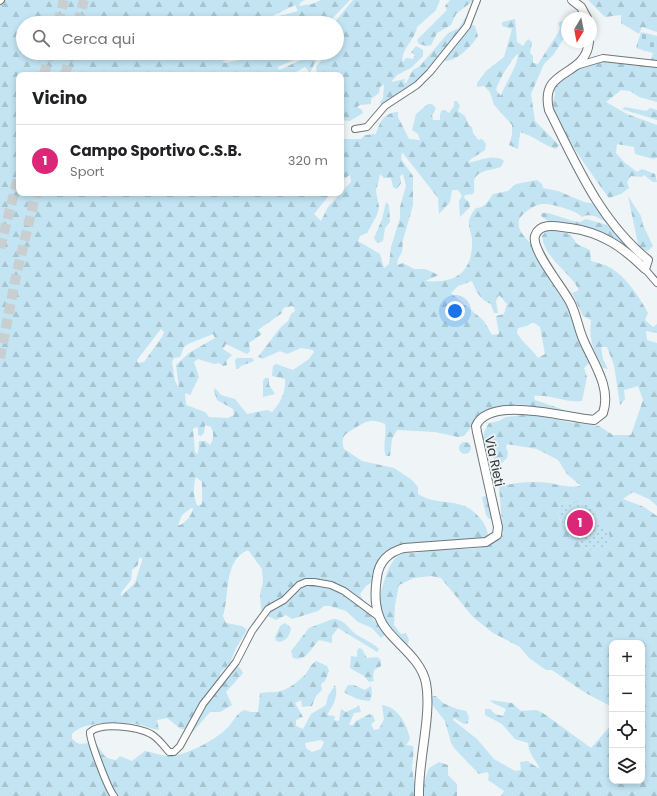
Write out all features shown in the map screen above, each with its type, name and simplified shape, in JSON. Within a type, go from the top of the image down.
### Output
[{"type":"street","points":[[356,129],[367,127],[385,106],[417,85],[430,72],[467,26],[477,0]]},
{"type":"street","points":[[572,0],[581,7],[584,12]]},
{"type":"street","points":[[587,48],[581,62],[549,86],[547,95],[549,110],[589,190],[598,204],[634,247],[648,260],[645,269],[657,283]]},
{"type":"street","points":[[575,66],[603,58],[657,64]]},
{"type":"street","name":"Via Rieti","points":[[419,796],[418,776],[427,703],[425,682],[419,666],[379,617],[375,593],[378,570],[385,558],[391,553],[404,548],[486,542],[497,535],[498,527],[476,426],[483,417],[515,408],[594,420],[603,413],[605,401],[598,370],[583,339],[570,302],[536,248],[535,237],[539,230],[548,226],[599,235],[622,247],[645,269]]},
{"type":"street","points":[[114,796],[108,787],[104,772],[90,742],[90,732],[100,726],[112,726],[146,732],[153,735],[169,752],[174,752],[180,746],[203,704],[236,662],[252,631],[268,609],[284,600],[299,585],[306,582],[314,582],[331,585],[344,591],[379,617]]},
{"type":"green space","points":[[0,0],[305,0],[301,2],[299,6],[312,4],[321,0],[350,0],[335,16],[280,16],[298,11],[295,5],[272,16],[16,16],[16,60],[229,60],[223,61],[224,63],[240,60],[294,60],[278,67],[279,70],[301,60],[316,60],[310,72],[305,67],[296,72],[16,72],[16,196],[329,196],[314,214],[321,221],[328,207],[338,196],[344,196],[344,190],[351,182],[350,175],[344,179],[344,139],[361,139],[365,135],[376,134],[381,122],[386,116],[398,112],[398,117],[409,139],[420,140],[418,134],[412,130],[416,114],[428,104],[432,104],[436,108],[432,115],[433,120],[440,120],[442,110],[449,113],[454,106],[454,101],[457,101],[460,106],[458,111],[465,116],[469,126],[472,127],[473,133],[478,140],[482,139],[486,144],[485,150],[471,159],[468,163],[486,158],[496,158],[504,161],[501,167],[484,171],[477,175],[474,182],[473,194],[465,195],[464,198],[469,202],[470,207],[460,217],[459,201],[462,196],[458,190],[452,190],[450,202],[439,214],[438,198],[402,152],[401,159],[413,176],[413,205],[403,240],[402,252],[398,259],[397,265],[403,263],[414,269],[425,269],[439,275],[425,281],[454,278],[466,268],[472,251],[472,238],[469,224],[471,215],[476,208],[482,207],[493,194],[508,191],[516,184],[537,180],[542,184],[543,188],[558,191],[584,202],[596,204],[609,225],[596,217],[589,215],[582,217],[575,212],[547,204],[540,204],[528,210],[522,215],[519,221],[521,233],[535,249],[551,275],[591,355],[590,362],[584,368],[587,377],[582,401],[570,401],[546,396],[534,396],[535,400],[564,410],[567,413],[517,404],[478,418],[464,436],[458,437],[435,432],[397,430],[392,439],[390,456],[386,456],[385,452],[385,424],[376,421],[368,421],[345,434],[343,440],[344,449],[362,461],[394,468],[412,480],[418,487],[418,494],[426,498],[457,504],[471,510],[484,523],[488,535],[484,538],[403,545],[396,547],[379,558],[371,583],[366,586],[360,594],[373,619],[386,634],[381,638],[372,628],[358,622],[346,611],[330,606],[324,606],[318,611],[292,619],[286,615],[276,620],[263,614],[260,594],[263,582],[262,569],[248,550],[240,555],[231,570],[223,616],[226,623],[242,626],[247,630],[235,650],[230,663],[220,673],[220,677],[237,666],[243,673],[226,692],[232,705],[220,712],[210,712],[193,732],[187,729],[181,729],[167,718],[157,720],[159,730],[141,725],[115,722],[85,726],[72,734],[72,739],[78,743],[94,744],[107,758],[116,760],[120,756],[132,761],[145,751],[166,756],[182,754],[207,743],[220,734],[228,728],[238,714],[244,710],[258,712],[260,693],[276,692],[288,688],[304,676],[316,661],[327,666],[329,671],[325,681],[321,684],[322,690],[316,696],[312,706],[302,707],[301,700],[295,703],[303,717],[296,720],[296,726],[303,729],[311,714],[326,705],[328,696],[335,685],[336,697],[327,715],[335,716],[334,720],[339,721],[341,709],[346,712],[359,706],[361,712],[354,713],[349,725],[353,725],[356,721],[370,714],[373,715],[375,721],[371,724],[374,730],[379,729],[384,719],[382,705],[388,706],[401,717],[407,728],[410,739],[406,745],[413,746],[412,769],[416,796],[0,796]],"holes":[[[380,174],[384,178],[391,178],[393,187],[397,189],[401,183],[400,176],[403,174],[406,186],[400,207],[400,218],[391,247],[389,264],[384,268],[380,254],[358,241],[360,236],[367,233],[377,215],[379,207],[376,191]],[[472,281],[481,298],[491,304],[494,313],[498,313],[496,301],[499,295],[507,304],[504,314],[496,316],[499,334],[492,335],[484,321],[451,293],[458,286]],[[294,307],[295,311],[291,314],[288,321],[280,328],[258,357],[262,359],[280,351],[287,354],[301,348],[313,350],[314,352],[309,359],[293,370],[276,364],[273,366],[272,376],[285,379],[285,388],[278,405],[272,412],[267,410],[247,414],[235,399],[221,395],[215,388],[214,391],[217,400],[233,409],[234,415],[228,418],[209,417],[205,412],[186,405],[185,393],[190,395],[199,377],[194,362],[198,359],[214,364],[219,363],[223,366],[227,365],[227,360],[232,355],[223,349],[226,344],[247,354],[250,351],[249,343],[262,334],[258,330],[282,313],[283,308]],[[533,322],[540,327],[545,354],[538,358],[517,333],[518,328],[527,326]],[[161,329],[164,332],[162,337],[144,362],[138,363],[137,360]],[[213,334],[215,338],[189,353],[176,365],[179,388],[175,381],[172,362],[174,358],[180,357],[184,347]],[[205,425],[211,427],[213,431],[212,441],[210,445],[205,441],[199,441],[198,454],[195,452],[193,429],[196,427],[198,428],[198,435],[201,436],[204,433]],[[196,477],[202,482],[202,504],[198,506],[194,496]],[[193,508],[189,518],[185,522],[178,525],[182,515]],[[139,558],[142,558],[135,583],[121,596],[121,593],[131,580],[132,570],[138,565]],[[321,740],[324,742],[321,749],[312,752],[306,748],[305,743]]]},
{"type":"green space","points":[[353,0],[440,0],[436,10],[417,27],[414,36],[405,49],[402,58],[403,62],[406,58],[413,59],[415,55],[411,52],[416,46],[423,50],[423,56],[411,68],[397,75],[391,82],[405,79],[404,83],[406,83],[413,70],[420,66],[448,33],[459,28],[465,18],[468,18],[469,23],[475,26],[478,36],[463,53],[448,61],[443,61],[420,83],[414,92],[382,105],[380,102],[383,98],[384,84],[380,87],[379,93],[371,99],[371,104],[360,105],[357,107],[362,110],[363,113],[350,121],[344,120],[344,72],[317,72],[316,67],[322,60],[344,60],[344,16],[340,16]]},
{"type":"green space","points":[[450,0],[474,0],[456,14],[451,25],[437,33],[431,45],[427,46],[419,44],[417,40],[447,10],[445,6]]},
{"type":"green space","points":[[588,0],[657,0],[657,32],[642,27],[639,34],[621,23],[621,15],[605,17]]},
{"type":"green space","points":[[515,19],[517,42],[523,46],[528,39],[532,42],[530,53],[533,56],[533,63],[538,64],[558,33],[560,28],[558,23],[561,22],[561,43],[554,54],[544,64],[531,94],[535,121],[559,145],[556,149],[520,132],[518,149],[509,145],[512,135],[512,125],[494,105],[490,92],[484,86],[477,87],[477,83],[486,71],[504,57],[512,29],[502,26],[502,22]],"holes":[[[518,54],[513,70],[505,86],[501,96],[496,90],[497,87],[509,65]]]},
{"type":"green space","points":[[641,32],[657,36],[657,61],[651,60],[653,53],[636,48]]},
{"type":"green space","points":[[608,61],[657,66],[657,102],[639,97],[630,91],[621,90],[606,102],[627,114],[657,125],[657,158],[653,159],[635,154],[634,147],[617,144],[616,153],[624,162],[637,172],[642,169],[655,174],[657,182],[653,182],[644,175],[642,177],[631,176],[627,182],[629,188],[621,194],[609,198],[567,138],[554,114],[552,107],[555,92],[552,88],[577,69],[590,64]]},
{"type":"green space","points":[[625,107],[646,111],[650,108],[657,110],[657,120],[622,109]]},
{"type":"green space","points":[[628,196],[641,216],[643,225],[653,246],[648,251],[639,249]]},
{"type":"green space","points":[[386,202],[389,205],[390,222],[385,228],[383,241],[377,243],[374,238],[382,219]]},
{"type":"green space","points":[[542,213],[548,213],[573,221],[580,222],[586,219],[607,225],[615,230],[633,252],[630,252],[612,239],[592,230],[570,224],[548,221],[541,216]]},
{"type":"green space","points":[[546,231],[570,234],[577,244],[590,250],[591,261],[609,267],[626,281],[648,313],[645,320],[653,327],[657,324],[657,333],[646,331],[647,340],[657,343],[657,506],[649,499],[633,492],[623,499],[644,507],[657,516],[657,796],[501,796],[504,791],[488,780],[489,775],[487,772],[479,774],[455,749],[451,743],[445,721],[430,702],[433,696],[436,696],[443,703],[466,711],[469,717],[468,723],[464,724],[454,718],[453,720],[477,739],[494,759],[515,771],[521,770],[520,762],[527,761],[540,769],[531,754],[528,743],[515,739],[502,724],[485,715],[485,709],[490,709],[495,714],[503,716],[506,709],[490,700],[512,703],[521,711],[536,710],[543,713],[591,748],[609,727],[609,784],[645,784],[645,640],[609,640],[609,705],[584,692],[552,670],[546,670],[529,658],[520,647],[493,633],[473,617],[441,578],[431,576],[414,578],[399,585],[395,605],[394,625],[401,634],[406,633],[409,640],[407,646],[389,628],[380,606],[382,588],[387,574],[391,565],[401,554],[416,553],[431,549],[480,548],[497,540],[503,533],[499,487],[530,482],[577,487],[581,486],[567,474],[558,460],[537,449],[507,444],[507,458],[502,463],[496,459],[487,451],[483,441],[485,430],[489,423],[499,421],[506,417],[531,414],[568,422],[599,426],[613,435],[631,435],[643,400],[638,386],[624,390],[625,399],[620,405],[614,365],[607,347],[601,347],[603,359],[608,369],[603,368],[594,350],[591,340],[591,320],[583,316],[572,293],[579,290],[575,283],[552,258],[544,244],[542,236]],"holes":[[[562,503],[584,503],[591,507],[595,516],[609,534],[610,540],[603,549],[591,550],[584,548],[560,520],[557,514]]]},
{"type":"green space","points":[[237,358],[252,358],[254,361],[236,369],[235,360]]},
{"type":"green space","points":[[265,378],[269,378],[269,385],[275,394],[263,397],[263,381]]},
{"type":"green space","points":[[465,442],[469,444],[471,448],[469,452],[465,454],[461,452],[459,448],[461,444]]},
{"type":"green space","points":[[485,496],[489,498],[492,518],[489,519],[486,515],[482,497]]},
{"type":"green space","points":[[562,503],[585,503],[591,507],[595,516],[609,534],[610,540],[603,549],[591,550],[584,548],[557,514]]},
{"type":"green space","points":[[578,507],[596,528],[583,539],[565,518]]},
{"type":"green space","points":[[333,619],[343,622],[354,633],[374,645],[379,649],[377,652],[338,628],[332,636],[332,643],[319,640],[308,654],[301,658],[293,658],[291,651],[309,628]]},
{"type":"green space","points":[[285,623],[291,628],[289,635],[286,639],[280,642],[276,641],[275,637],[280,626]]},
{"type":"green space","points":[[359,648],[362,649],[367,658],[378,657],[381,661],[381,666],[374,670],[374,681],[369,682],[364,676],[350,668],[351,656],[357,657],[357,651]]},
{"type":"green space","points":[[348,685],[354,685],[365,690],[371,686],[372,694],[370,701],[350,696],[344,692]]},
{"type":"green space","points":[[439,762],[448,765],[448,775],[457,784],[457,796],[423,796],[424,782],[429,768]]},
{"type":"tunnel","points":[[60,16],[64,0]]},
{"type":"tunnel","points":[[80,16],[84,0]]},
{"type":"tunnel","points":[[45,72],[48,60]]},
{"type":"tunnel","points":[[66,72],[69,60]]},
{"type":"tunnel","points":[[0,248],[16,186]]},
{"type":"tunnel","points":[[0,358],[16,276],[35,196]]},
{"type":"place","name":"Campo Sportivo C.S.B.","points":[[580,523]]}]
